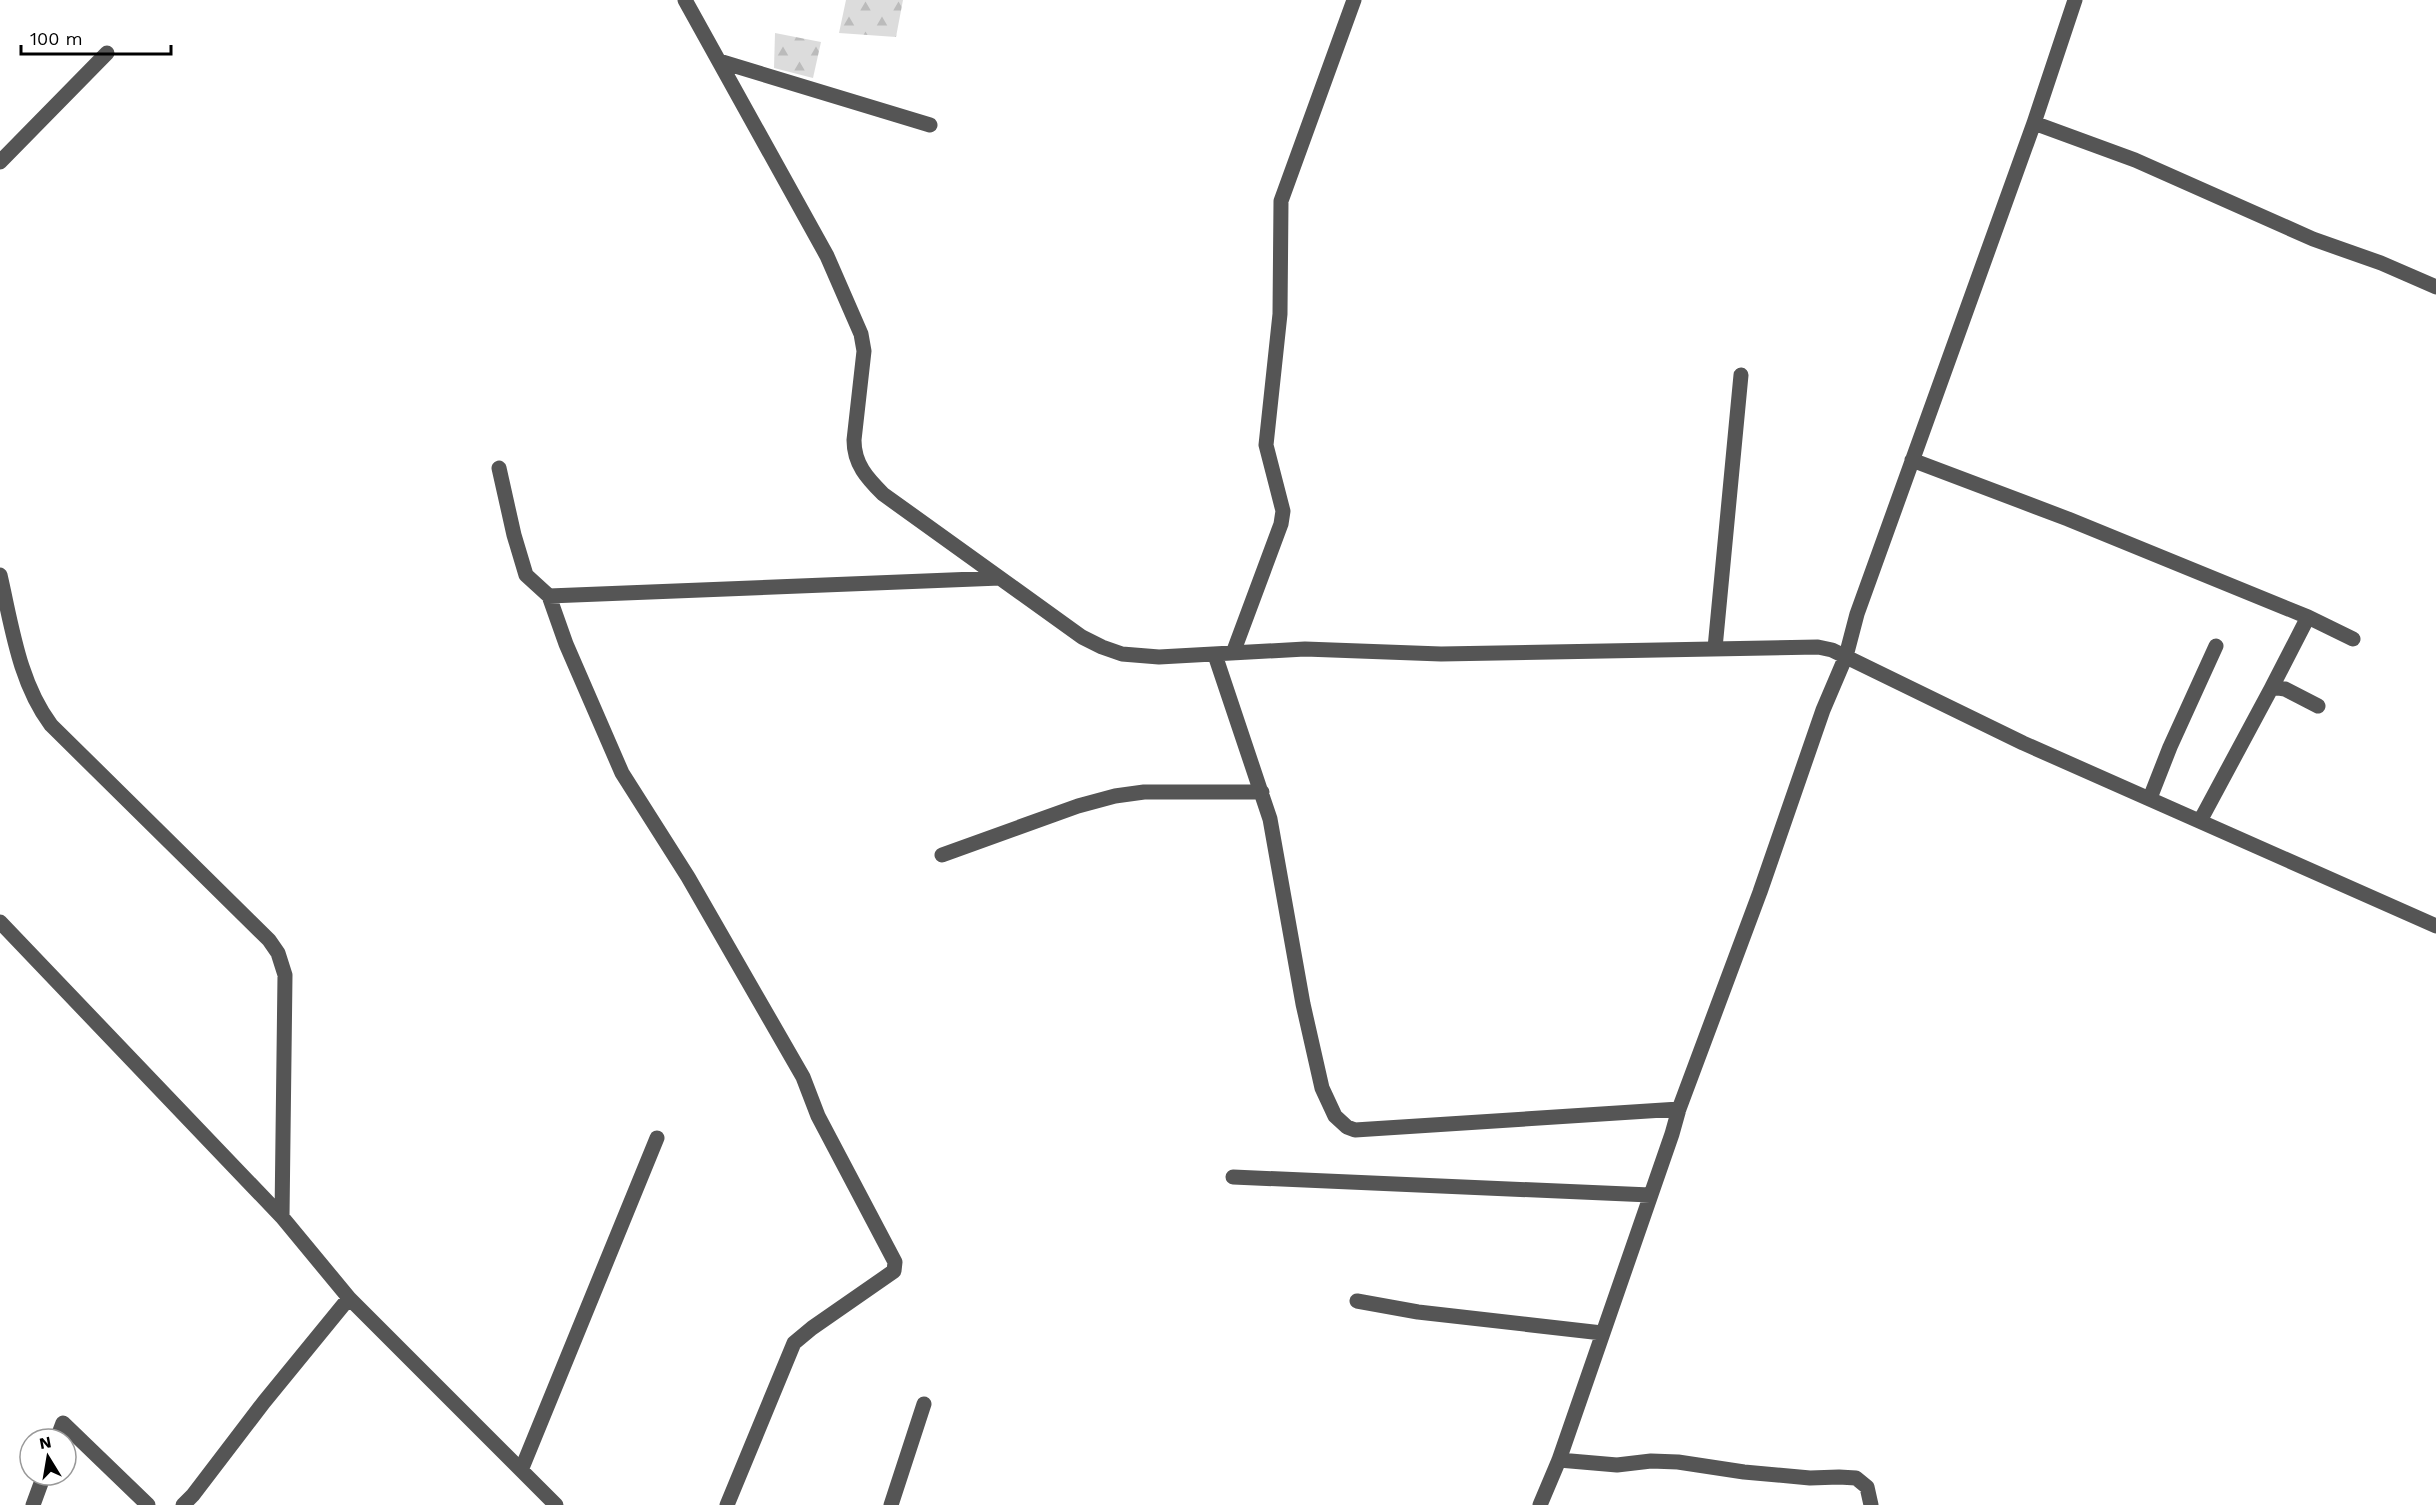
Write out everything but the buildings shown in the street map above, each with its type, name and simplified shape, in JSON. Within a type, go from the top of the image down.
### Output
[{"type":"street","points":[[685,0],[827,256],[861,334],[864,351],[854,440],[856,460],[870,482],[883,494],[999,578],[1082,636],[1102,647],[1122,654],[1159,657],[1305,649],[1441,654],[1818,647],[1846,656],[2023,743],[2436,926]]},
{"type":"street","points":[[1233,653],[1281,524],[1283,511],[1266,445],[1280,314],[1281,201],[1354,0]]},
{"type":"street","points":[[1540,1505],[1559,1460],[1679,1109],[1760,892],[1823,710],[1846,656],[1857,614],[2034,123],[2075,0]]},
{"type":"street","points":[[0,162],[107,52]]},
{"type":"street","points":[[719,61],[930,124]]},
{"type":"street","points":[[2034,123],[2135,160],[2313,239],[2380,263],[2436,287]]},
{"type":"street","points":[[1715,648],[1741,375]]},
{"type":"street","points":[[1912,460],[2068,519],[2308,617],[2353,639]]},
{"type":"street","points":[[499,468],[514,535],[526,575],[549,596],[566,644],[622,773],[688,877],[803,1077],[818,1116],[896,1262],[894,1271],[794,1343],[727,1505]]},
{"type":"street","points":[[0,576],[23,672],[39,709],[51,725],[269,940],[281,959],[285,975],[282,1218]]},
{"type":"street","points":[[549,596],[999,578]]},
{"type":"street","points":[[2200,820],[2308,617]]},
{"type":"street","points":[[2150,798],[2170,747],[2216,645]]},
{"type":"street","points":[[1215,655],[1270,819],[1303,1004],[1322,1088],[1335,1116],[1347,1127],[1355,1130],[1679,1109]]},
{"type":"street","points":[[2272,687],[2285,689],[2318,706]]},
{"type":"street","points":[[942,855],[1078,806],[1115,796],[1144,792],[1262,792]]},
{"type":"street","points":[[0,922],[282,1218],[350,1298],[522,1468],[556,1505]]},
{"type":"street","points":[[522,1468],[657,1138]]},
{"type":"street","points":[[1233,1177],[1650,1195]]},
{"type":"street","points":[[183,1505],[194,1495],[264,1402],[350,1298]]},
{"type":"street","points":[[1357,1301],[1418,1312],[1602,1333]]},
{"type":"street","points":[[891,1505],[924,1404]]},
{"type":"street","points":[[78,1437],[148,1505]]},
{"type":"street","points":[[1559,1460],[1617,1465],[1651,1461],[1678,1462],[1788,1476],[1856,1478],[1867,1487],[1871,1505]]},
{"type":"street","points":[[33,1505],[40,1487]]},
{"type":"green space","points":[[846,0],[903,0],[896,37],[839,33]]},
{"type":"green space","points":[[775,33],[821,42],[813,78],[774,68]]}]
